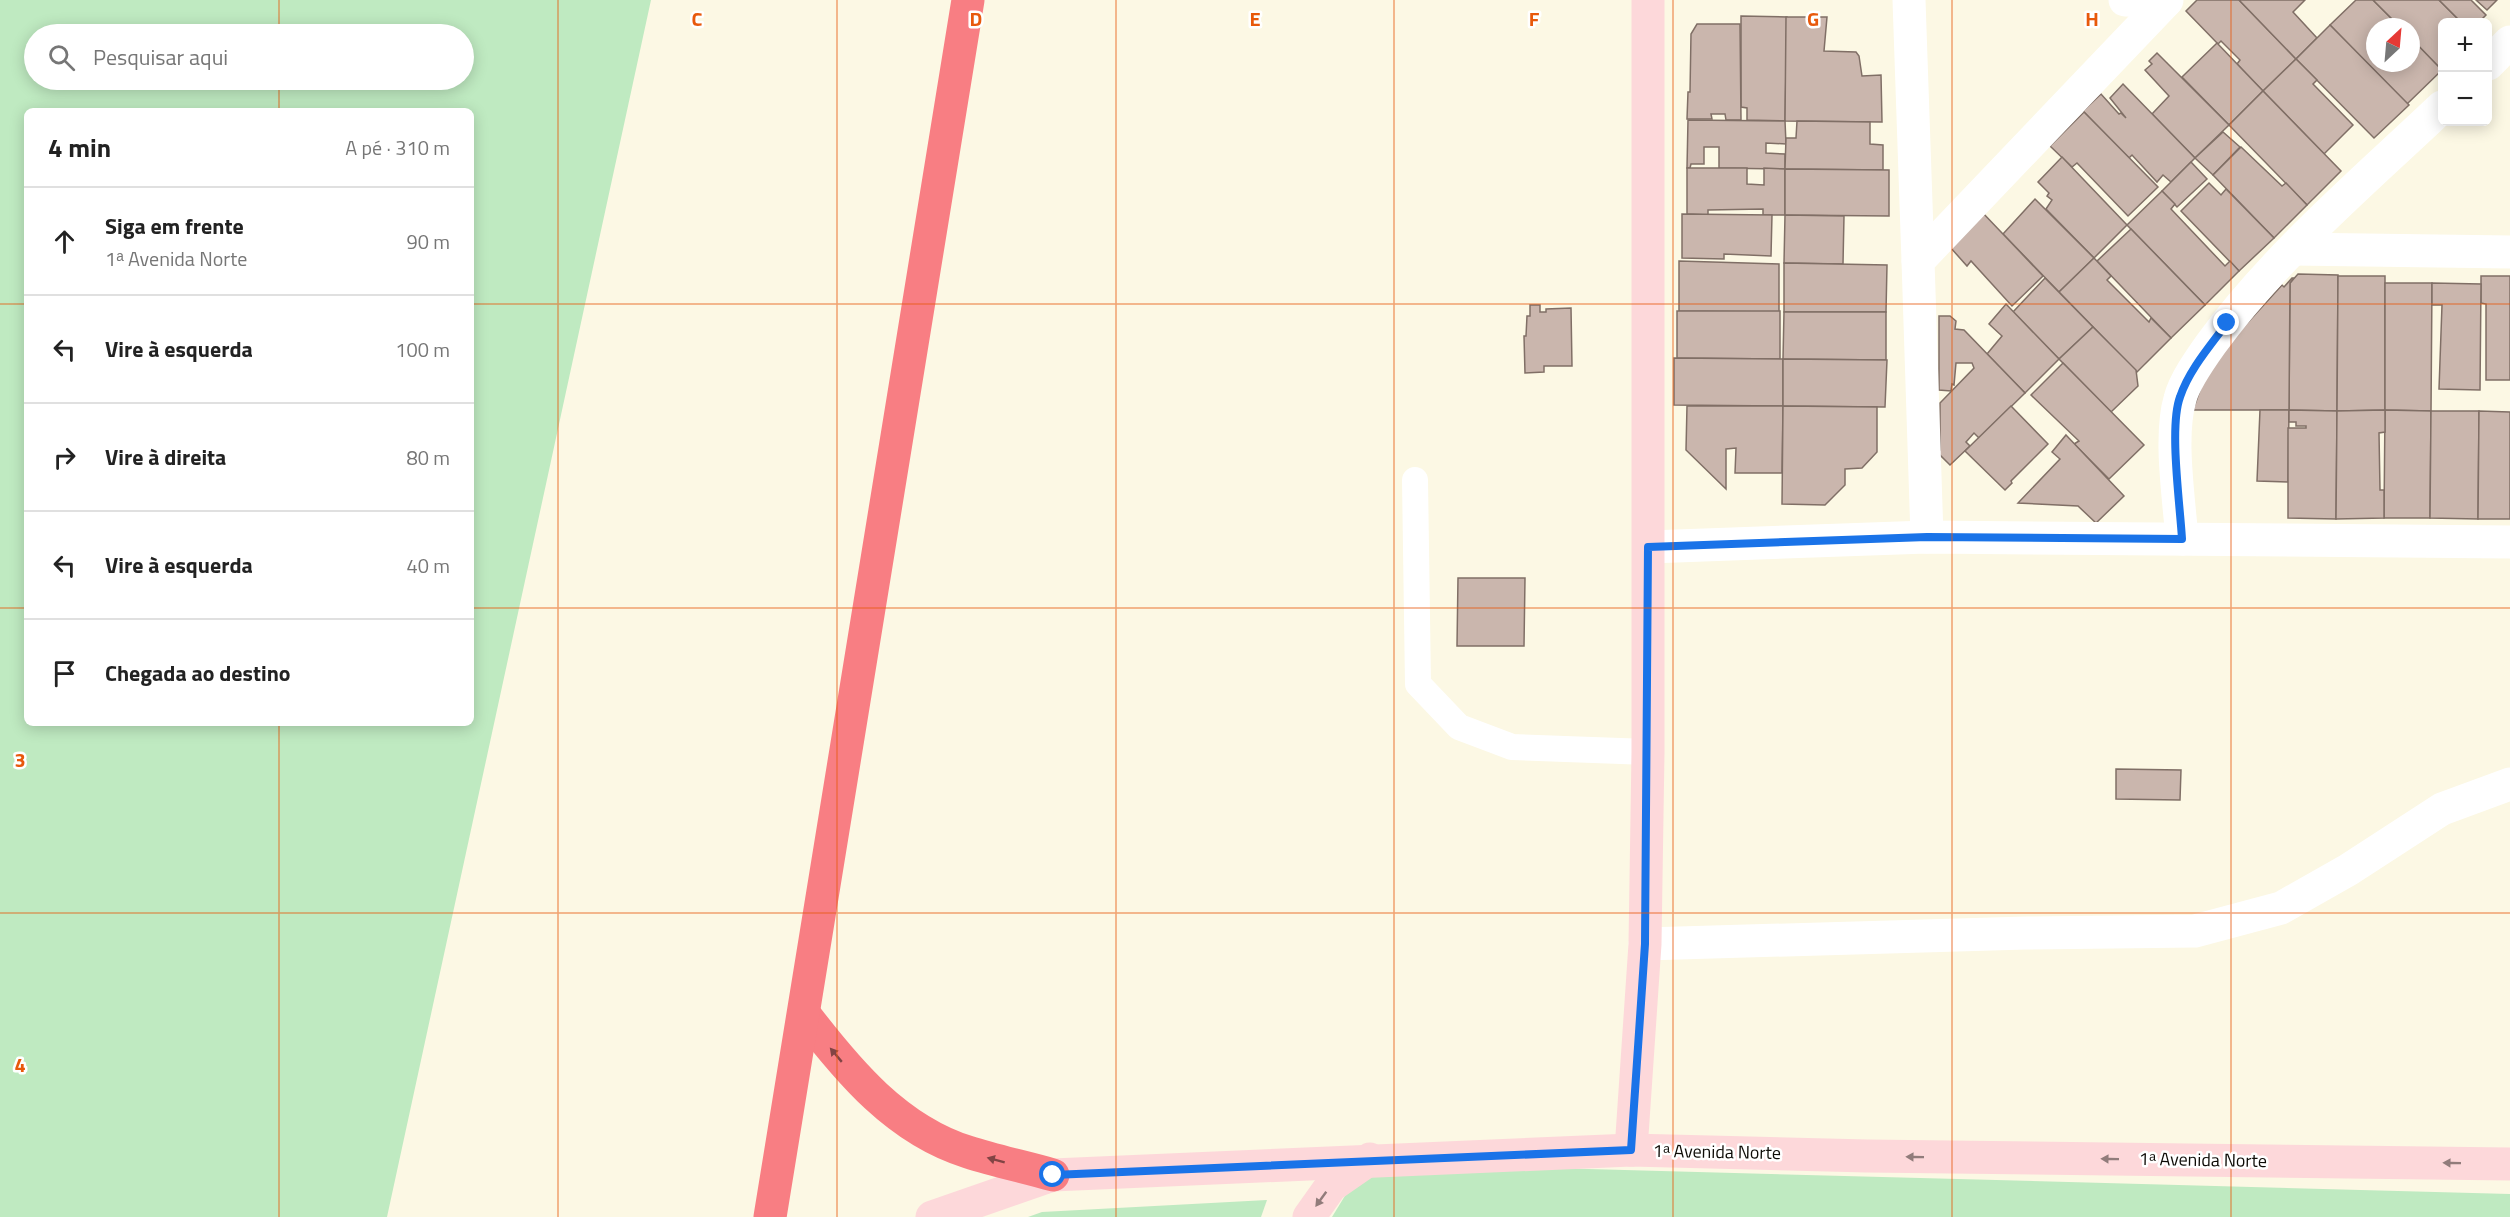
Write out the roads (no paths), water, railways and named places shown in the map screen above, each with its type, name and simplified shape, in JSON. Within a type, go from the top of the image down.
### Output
[{"type":"highway","points":[[770,1217],[805,1015],[968,0]]},
{"type":"highway","points":[[805,1015],[836,1055],[872,1094],[918,1128],[966,1152],[1053,1175]]},
{"type":"main road","points":[[1631,1150],[1645,944],[1648,752],[1648,0]]},
{"type":"main road","name":"1ᵃ Avenida Norte","points":[[932,1217],[1053,1175],[1631,1150],[1867,1156],[2510,1164]]},
{"type":"main road","points":[[1308,1217],[1331,1186],[1370,1160]]},
{"type":"street","points":[[1909,0],[1927,537]]},
{"type":"street","points":[[2125,0],[2167,1]]},
{"type":"street","points":[[1918,261],[2167,1]]},
{"type":"street","points":[[2492,59],[2510,42]]},
{"type":"street","points":[[2182,539],[2176,435],[2180,398],[2201,358],[2227,323],[2293,249],[2438,111]]},
{"type":"street","points":[[2293,249],[2510,252]]},
{"type":"street","points":[[1648,547],[1927,537],[2510,542]]},
{"type":"street","points":[[1645,944],[2026,933],[2195,931],[2282,908],[2348,870],[2442,809],[2510,784]]},
{"type":"lane","points":[[1415,480],[1418,684],[1459,727],[1512,747],[1648,752]]}]
